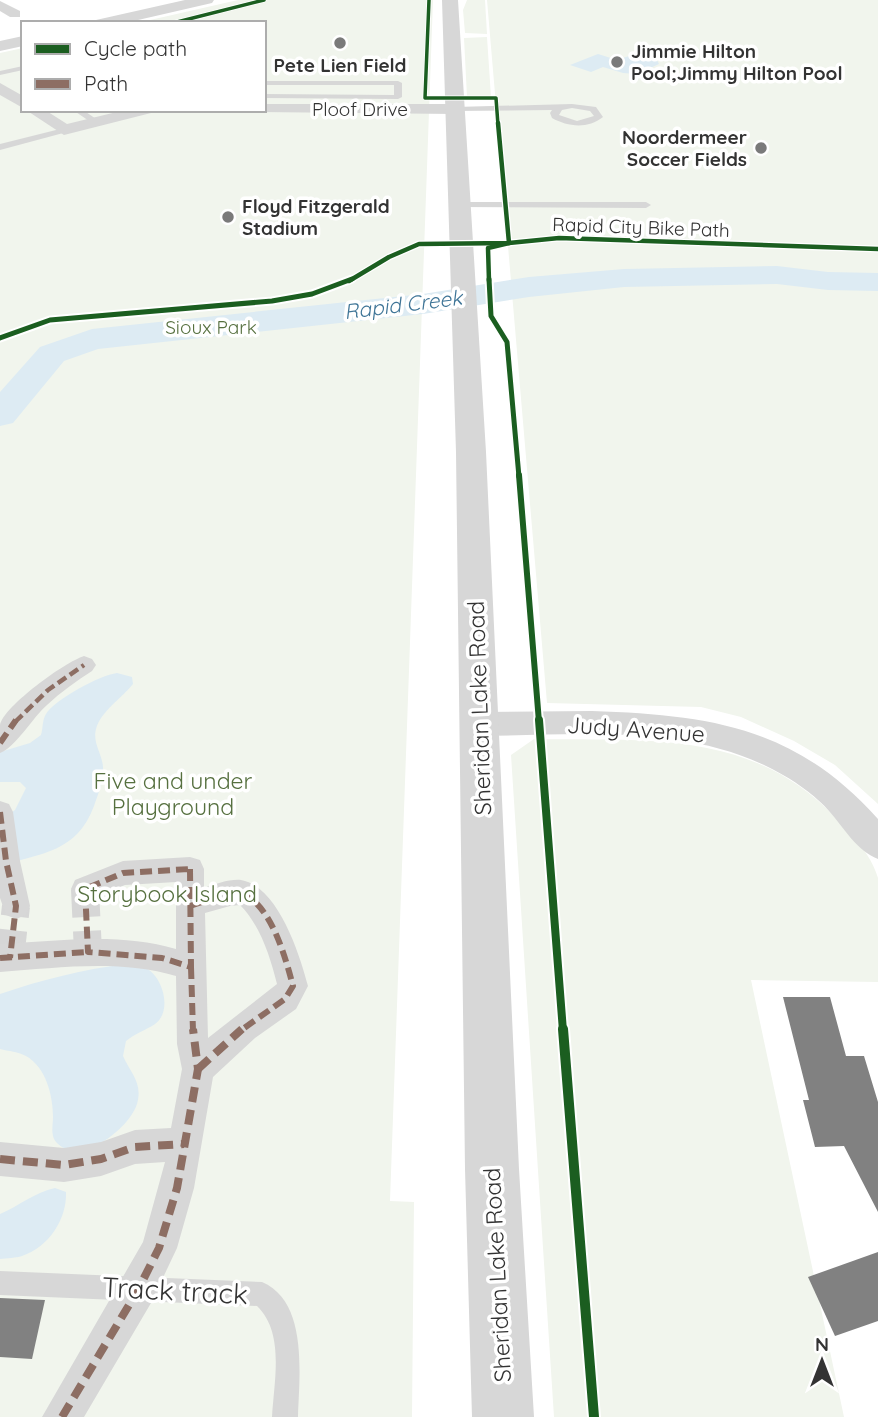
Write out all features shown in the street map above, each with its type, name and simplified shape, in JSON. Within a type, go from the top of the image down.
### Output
[{"type":"street","points":[[109,21],[137,11],[206,0]]},
{"type":"street","name":"Sheridan Lake Road","points":[[450,0],[471,452],[492,1169],[503,1417]]},
{"type":"street","points":[[0,5],[15,14]]},
{"type":"street","points":[[0,46],[21,41]]},
{"type":"street","points":[[0,89],[21,102]]},
{"type":"street","name":"Ploof Drive","points":[[266,109],[311,103],[455,109]]},
{"type":"street","points":[[37,112],[64,130],[136,112]]},
{"type":"street","points":[[0,743],[12,724],[32,704],[60,680],[84,665]]},
{"type":"street","name":"Judy Avenue","points":[[480,724],[682,727],[745,742],[776,755],[831,792],[856,815],[878,844]]},
{"type":"street","points":[[0,812],[6,861],[16,906]]},
{"type":"street","points":[[62,1417],[138,1290],[159,1248],[177,1188],[198,1069],[193,1044],[190,869],[123,873],[85,889]]},
{"type":"street","points":[[190,906],[225,894],[246,893],[257,901],[289,966],[293,986],[285,999],[244,1027],[198,1069]]},
{"type":"street","points":[[3,960],[94,952],[162,958],[191,967]]},
{"type":"street","points":[[0,1159],[64,1165],[102,1159],[135,1147],[184,1144]]},
{"type":"lane","points":[[0,73],[18,69]]},
{"type":"lane","points":[[266,83],[398,83],[398,97],[311,103],[266,96]]},
{"type":"lane","points":[[455,109],[587,107],[597,111],[599,117],[585,123],[564,121],[554,113],[560,108]]},
{"type":"lane","points":[[80,112],[95,121]]},
{"type":"lane","points":[[0,147],[64,130]]},
{"type":"lane","points":[[458,204],[646,205]]},
{"type":"lane","name":"Track track","points":[[0,1283],[262,1294],[269,1300],[282,1323],[286,1350],[285,1417]]},
{"type":"green space","name":"Sioux Park","points":[[238,0],[433,0],[390,1201],[414,1202],[412,1417],[0,1417],[0,53],[21,48],[21,112],[266,112],[266,21],[146,21]]},
{"type":"green space","points":[[467,0],[485,0],[487,34],[465,33],[463,10]]},
{"type":"green space","points":[[487,0],[878,0],[878,804],[835,765],[794,741],[741,717],[701,707],[547,703]]},
{"type":"green space","points":[[487,37],[491,97],[467,97],[464,38]]},
{"type":"green space","points":[[534,739],[656,741],[732,754],[768,768],[803,788],[848,830],[875,869],[878,878],[878,982],[751,980],[844,1417],[554,1417],[511,755]]},
{"type":"shaded area","name":"Jimmie Hilton Pool;Jimmy Hilton Pool","points":[[641,52],[655,56],[659,64],[637,74],[603,67],[591,72],[570,65],[598,54],[617,60]]},
{"type":"shaded area","points":[[117,673],[132,677],[133,684],[107,711],[96,729],[103,775],[99,793],[87,821],[68,842],[44,853],[0,866],[4,817],[15,810],[26,788],[20,782],[0,782],[0,752],[30,743],[41,735],[45,716],[67,695],[89,683]]},
{"type":"shaded area","points":[[127,964],[142,966],[151,971],[161,985],[164,1002],[164,1011],[155,1024],[126,1041],[123,1056],[137,1084],[137,1104],[124,1124],[103,1142],[78,1151],[67,1149],[53,1137],[52,1100],[39,1067],[23,1055],[0,1049],[0,994],[63,976]]},
{"type":"shaded area","points":[[55,1188],[66,1192],[66,1202],[55,1231],[32,1252],[20,1257],[0,1259],[0,1214]]},
{"type":"building","points":[[783,997],[830,997],[846,1056],[864,1056],[878,1102],[878,1212],[844,1146],[815,1147],[803,1100],[809,1100]]},
{"type":"building","points":[[878,1252],[878,1321],[835,1336],[808,1277]]},
{"type":"building","points":[[0,1298],[45,1300],[32,1359],[0,1357]]},
{"type":"waterway","name":"Rapid Creek","points":[[0,415],[52,354],[92,339],[423,304],[529,287],[624,278],[777,275],[828,281],[878,282]]},
{"type":"tunnel","points":[[85,889],[88,952]]},
{"type":"tunnel","points":[[10,958],[16,906]]},
{"type":"marked path","points":[[0,743],[17,719],[38,699],[84,665]]},
{"type":"marked path","points":[[0,812],[6,861],[16,906],[10,958]]},
{"type":"marked path","points":[[0,958],[94,952],[162,958],[191,967],[190,869],[123,873],[85,889],[88,952]]},
{"type":"marked path","points":[[190,906],[230,893],[243,893],[251,897],[267,919],[293,986],[285,999],[244,1027],[198,1069]]},
{"type":"marked path","points":[[62,1417],[138,1290],[159,1248],[177,1188],[198,1069],[193,1044],[191,967]]},
{"type":"marked path","points":[[0,1159],[64,1165],[101,1159],[135,1147],[184,1144]]},
{"type":"cycle path","points":[[181,21],[264,0]]},
{"type":"cycle path","points":[[429,0],[425,98],[496,98],[509,243]]},
{"type":"cycle path","name":"Rapid City Bike Path","points":[[0,338],[50,320],[272,301],[312,294],[345,283],[389,257],[419,244],[509,243],[559,238],[878,249]]},
{"type":"cycle path","points":[[509,243],[488,248],[491,316],[507,342],[511,372],[594,1417]]},
{"type":"place","name":"Pete Lien Field","points":[[340,43]]},
{"type":"place","name":"Jimmie Hilton Pool;Jimmy Hilton Pool","points":[[617,62]]},
{"type":"place","name":"Noordermeer Soccer Fields","points":[[761,148]]},
{"type":"place","name":"Floyd Fitzgerald Stadium","points":[[228,217]]},
{"type":"park label","name":"Five and under Playground","points":[[173,793]]},
{"type":"park label","name":"Storybook Island","points":[[167,893]]}]
